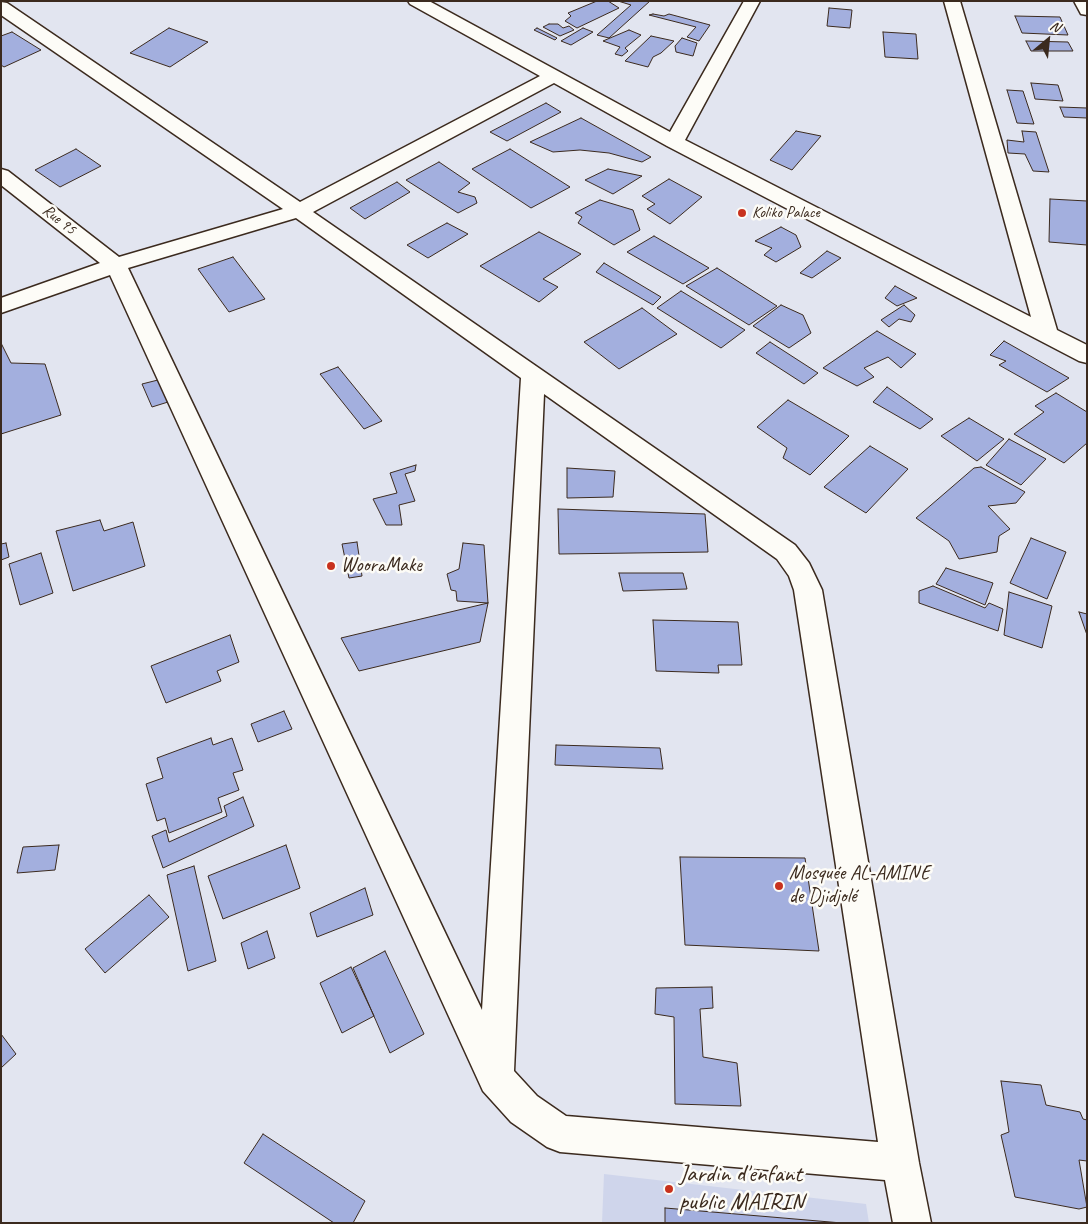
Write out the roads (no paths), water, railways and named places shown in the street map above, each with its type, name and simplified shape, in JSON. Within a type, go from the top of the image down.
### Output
[{"type":"street","points":[[416,1],[674,142],[1087,355]]},
{"type":"street","points":[[674,142],[752,1]]},
{"type":"street","points":[[952,1],[1047,334]]},
{"type":"street","points":[[1082,1],[1087,10]]},
{"type":"street","points":[[1,7],[299,211],[786,552],[800,571],[808,590],[900,1163],[912,1223]]},
{"type":"street","points":[[1,306],[116,265],[299,211],[554,76]]},
{"type":"street","name":"Rue 95","points":[[1,175],[116,265]]},
{"type":"street","points":[[116,265],[496,1078],[524,1109],[560,1134],[900,1163]]},
{"type":"street","points":[[496,1078],[533,374]]},
{"type":"place","name":"Koliko Palace","points":[[742,213]]},
{"type":"place","name":"WooraMake","points":[[331,566]]},
{"type":"place","name":"Mosquée AL-AMINE de Djidjolé","points":[[779,886]]},
{"type":"place","name":"Jardin d'enfant public MAIRIN","points":[[669,1189]]}]
